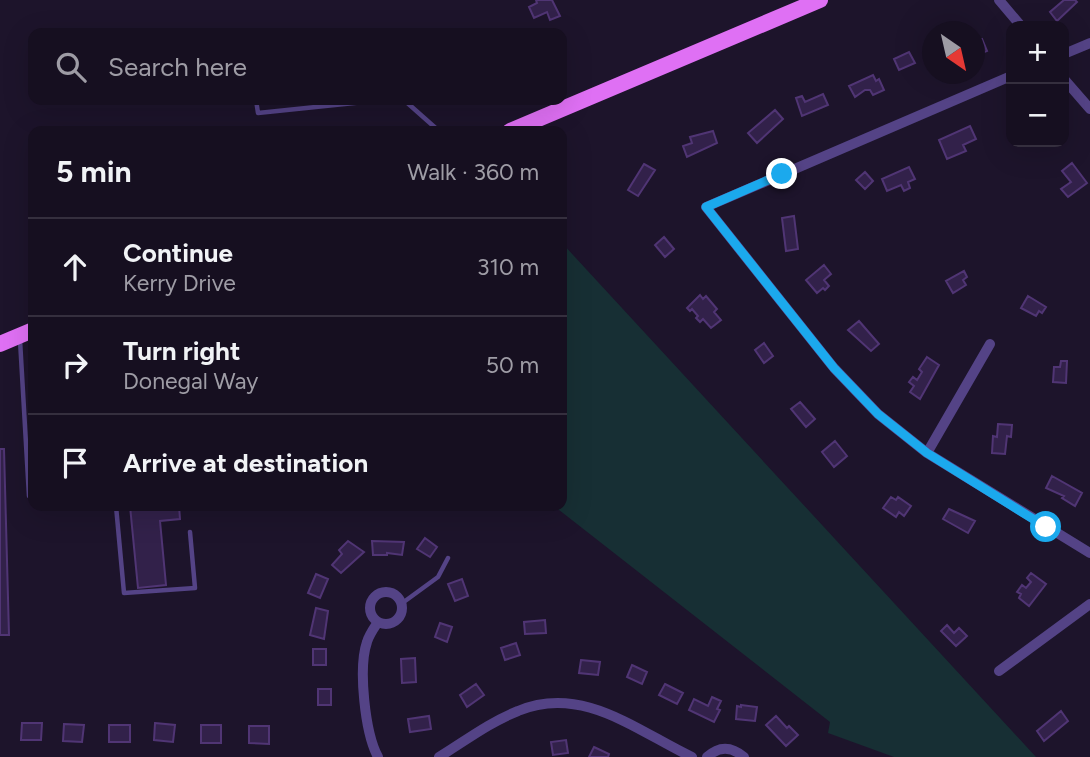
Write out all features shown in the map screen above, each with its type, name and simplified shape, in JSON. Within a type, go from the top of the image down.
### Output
[{"type":"main road","points":[[522,126],[820,0]]},
{"type":"main road","points":[[0,344],[26,333]]},
{"type":"street","points":[[999,0],[1017,21]]},
{"type":"street","points":[[1069,52],[1090,43]]},
{"type":"street","points":[[1006,78],[706,207],[853,391],[878,414],[927,453],[1090,553]]},
{"type":"street","points":[[1068,84],[1090,109]]},
{"type":"street","points":[[927,453],[990,344]]},
{"type":"street","points":[[390,594],[401,604],[397,619],[388,624],[378,622],[370,609],[376,596],[390,594]]},
{"type":"street","points":[[999,671],[1090,604]]},
{"type":"street","points":[[378,622],[367,641],[364,664],[368,732],[378,757]]},
{"type":"street","points":[[439,757],[519,710],[554,703],[593,707],[692,757]]},
{"type":"street","points":[[707,757],[722,749],[730,749],[744,757]]},
{"type":"lane","points":[[257,105],[258,113],[334,105]]},
{"type":"lane","points":[[410,105],[433,126]]},
{"type":"lane","points":[[26,333],[24,378],[28,472]]},
{"type":"lane","points":[[116,511],[124,593],[195,588],[190,532]]},
{"type":"lane","points":[[401,604],[438,577],[448,558]]},
{"type":"green space","points":[[567,248],[1036,757],[894,757],[828,733],[830,722],[560,511],[567,511]]},
{"type":"building","points":[[536,0],[552,0],[560,16],[550,20],[547,12],[534,18],[529,7],[537,3]]},
{"type":"building","points":[[1064,0],[1077,2],[1057,21],[1050,12]]},
{"type":"building","points":[[909,52],[915,63],[899,70],[894,59]]},
{"type":"building","points":[[873,75],[876,81],[879,79],[884,90],[873,95],[870,90],[865,90],[855,97],[849,86]]},
{"type":"building","points":[[823,94],[828,105],[802,116],[796,98],[802,96],[805,102]]},
{"type":"building","points":[[775,110],[783,119],[757,143],[748,133]]},
{"type":"building","points":[[970,126],[976,139],[963,145],[966,151],[947,159],[939,140]]},
{"type":"building","points":[[713,131],[717,143],[687,157],[683,146],[692,143],[690,137]]},
{"type":"building","points":[[1072,163],[1087,183],[1068,197],[1061,189],[1071,182],[1062,171]]},
{"type":"building","points":[[644,164],[655,170],[638,196],[628,190]]},
{"type":"building","points":[[909,167],[915,179],[908,182],[910,188],[904,191],[901,185],[887,191],[882,179]]},
{"type":"building","points":[[865,172],[873,181],[865,189],[856,180]]},
{"type":"building","points":[[794,216],[798,249],[786,251],[782,218]]},
{"type":"building","points":[[664,237],[674,249],[665,257],[655,245]]},
{"type":"building","points":[[824,265],[831,274],[824,280],[829,286],[817,293],[806,280]]},
{"type":"building","points":[[964,271],[967,277],[963,280],[966,285],[953,293],[946,281]]},
{"type":"building","points":[[700,295],[703,299],[706,296],[717,309],[714,312],[721,320],[711,328],[703,319],[700,322],[696,318],[698,316],[692,309],[690,311],[687,308]]},
{"type":"building","points":[[1028,296],[1046,307],[1042,313],[1039,311],[1036,316],[1021,308]]},
{"type":"building","points":[[859,321],[879,344],[871,351],[848,330]]},
{"type":"building","points":[[764,343],[773,356],[764,363],[755,350]]},
{"type":"building","points":[[927,357],[939,365],[920,399],[910,392],[914,386],[909,382],[913,377],[917,380],[922,372],[919,369]]},
{"type":"building","points":[[1061,361],[1067,361],[1066,383],[1053,382],[1054,367],[1060,367]]},
{"type":"building","points":[[800,402],[815,419],[806,427],[791,409]]},
{"type":"building","points":[[998,424],[1012,425],[1011,437],[1007,436],[1005,454],[992,453],[993,436],[997,437]]},
{"type":"building","points":[[835,441],[847,456],[834,467],[822,452]]},
{"type":"building","points":[[0,449],[4,449],[9,635],[0,635]]},
{"type":"building","points":[[1052,476],[1082,493],[1075,506],[1062,498],[1064,496],[1046,488]]},
{"type":"building","points":[[891,497],[896,500],[898,497],[911,506],[904,516],[899,512],[896,517],[883,508]]},
{"type":"building","points":[[949,509],[975,521],[968,533],[943,519]]},
{"type":"building","points":[[130,511],[179,511],[180,519],[160,521],[166,585],[138,588]]},
{"type":"building","points":[[425,538],[437,547],[430,557],[417,549]]},
{"type":"building","points":[[348,541],[364,552],[341,573],[332,565],[342,554],[339,550]]},
{"type":"building","points":[[372,541],[404,542],[402,555],[373,555]]},
{"type":"building","points":[[1031,573],[1046,584],[1029,606],[1019,598],[1021,594],[1017,592],[1022,585],[1026,588],[1031,582],[1027,578]]},
{"type":"building","points":[[316,574],[328,579],[320,598],[308,593]]},
{"type":"building","points":[[462,579],[468,596],[455,601],[448,584]]},
{"type":"building","points":[[316,608],[328,611],[324,639],[310,635]]},
{"type":"building","points":[[545,620],[546,633],[525,634],[524,622]]},
{"type":"building","points":[[440,623],[452,627],[447,642],[435,637]]},
{"type":"building","points":[[947,625],[954,633],[959,628],[967,636],[956,646],[941,631]]},
{"type":"building","points":[[516,643],[520,655],[505,660],[501,648]]},
{"type":"building","points":[[313,649],[326,649],[326,665],[313,665]]},
{"type":"building","points":[[415,658],[416,682],[402,683],[401,659]]},
{"type":"building","points":[[581,660],[600,662],[598,675],[579,673]]},
{"type":"building","points":[[632,665],[647,672],[642,684],[627,677]]},
{"type":"building","points":[[476,684],[484,695],[467,707],[460,695]]},
{"type":"building","points":[[665,684],[683,693],[677,704],[659,695]]},
{"type":"building","points":[[318,689],[331,689],[331,705],[318,705]]},
{"type":"building","points":[[712,697],[721,701],[714,722],[689,710],[694,699],[708,706]]},
{"type":"building","points":[[737,706],[757,707],[755,721],[736,719]]},
{"type":"building","points":[[1061,711],[1068,721],[1044,741],[1037,731]]},
{"type":"building","points":[[429,716],[431,729],[410,732],[408,719]]},
{"type":"building","points":[[776,716],[798,735],[786,746],[766,725]]},
{"type":"building","points":[[22,723],[42,723],[41,740],[21,740]]},
{"type":"building","points":[[155,723],[175,725],[173,742],[154,740]]},
{"type":"building","points":[[64,724],[84,725],[82,742],[63,741]]},
{"type":"building","points":[[109,725],[130,725],[130,742],[109,742]]},
{"type":"building","points":[[201,725],[221,725],[221,743],[201,743]]},
{"type":"building","points":[[249,726],[269,726],[269,744],[249,743]]},
{"type":"building","points":[[566,740],[568,753],[553,755],[551,742]]},
{"type":"building","points":[[594,747],[609,754],[608,757],[589,757]]},
{"type":"route","points":[[782,174],[706,207],[853,391],[915,445],[1046,527]]}]
